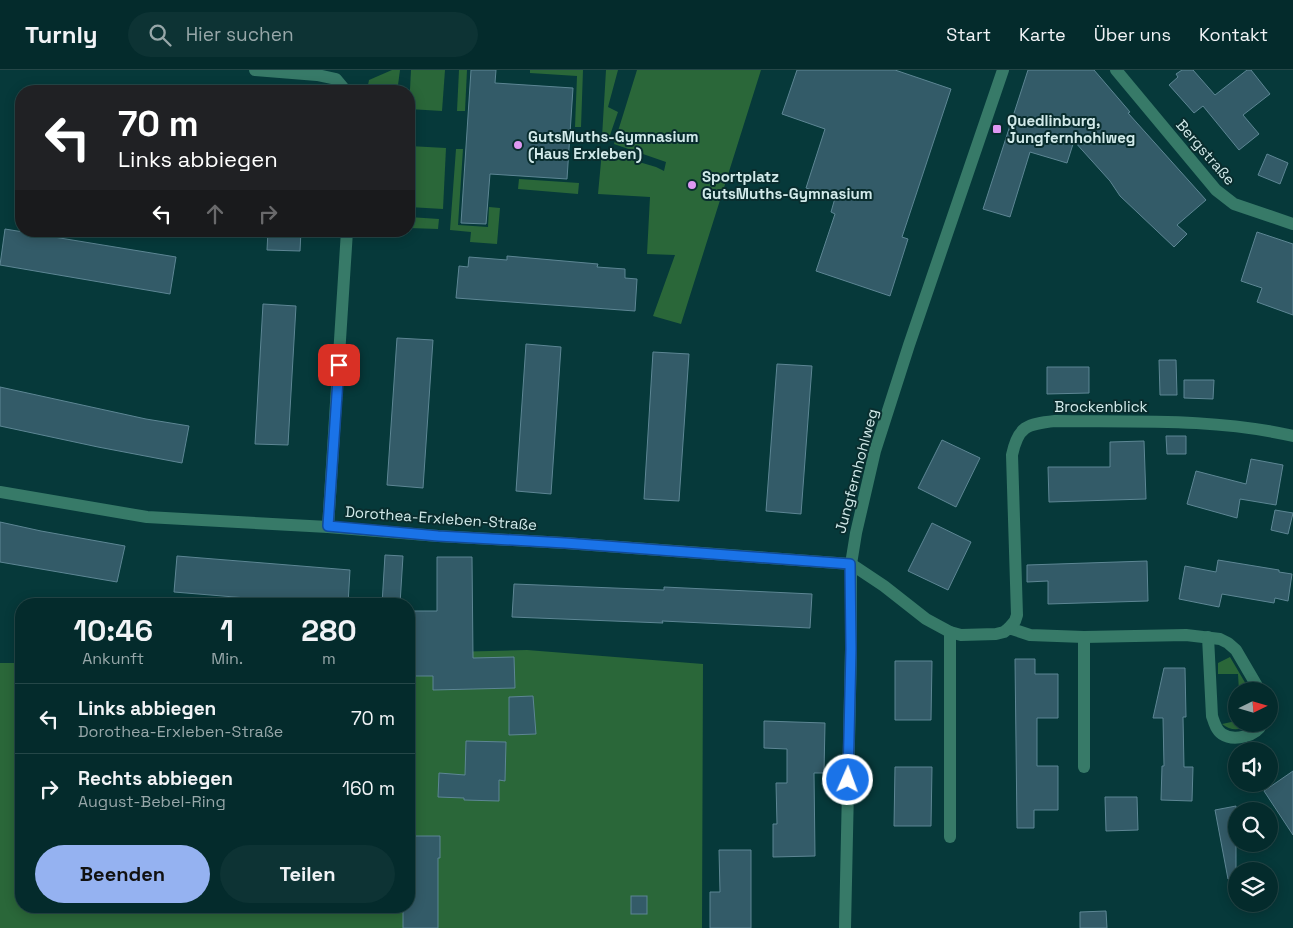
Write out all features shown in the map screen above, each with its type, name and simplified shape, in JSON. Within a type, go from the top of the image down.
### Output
[{"type":"street","points":[[255,70],[317,74],[336,79],[341,85]]},
{"type":"street","name":"Jungfernhohlweg","points":[[845,928],[851,649],[850,564],[875,451],[1003,70]]},
{"type":"street","name":"Bergstraße","points":[[1116,70],[1216,190],[1234,204],[1293,224]]},
{"type":"street","points":[[328,526],[347,237]]},
{"type":"street","name":"Brockenblick","points":[[1009,628],[1017,615],[1012,455],[1017,436],[1023,429],[1036,423],[1054,421],[1203,424],[1233,426],[1293,436]]},
{"type":"street","name":"Dorothea-Erxleben-Straße","points":[[0,492],[147,517],[328,526],[438,536],[565,543],[850,564]]},
{"type":"street","points":[[850,564],[884,586],[926,619],[950,632],[961,635],[996,634],[1004,632],[1009,628],[1030,635],[1084,637],[1208,636],[1225,640],[1232,646],[1254,682]]},
{"type":"street","points":[[950,632],[950,837]]},
{"type":"street","points":[[1208,636],[1212,716],[1216,728],[1223,734],[1232,737],[1243,737],[1255,732]]},
{"type":"street","points":[[1084,637],[1084,767]]},
{"type":"green space","points":[[392,70],[400,70],[398,85],[368,85],[369,80]]},
{"type":"green space","points":[[411,70],[445,70],[442,111],[415,109],[415,85],[410,85]]},
{"type":"green space","points":[[459,70],[467,70],[465,111],[457,111]]},
{"type":"green space","points":[[530,70],[583,70],[581,127],[575,127],[577,76],[530,73]]},
{"type":"green space","points":[[606,70],[618,70],[608,107],[618,112],[609,138],[602,137]]},
{"type":"green space","name":"Sportplatz GutsMuths-Gymnasium","points":[[637,70],[761,70],[681,324],[653,316],[675,255],[647,254],[650,197],[598,194],[602,151],[664,171],[666,162],[614,144]]},
{"type":"green space","points":[[415,146],[446,148],[443,209],[415,207]]},
{"type":"green space","points":[[456,149],[463,149],[458,225],[488,227],[489,207],[500,208],[497,244],[470,242],[471,232],[450,230]]},
{"type":"green space","points":[[519,179],[579,183],[578,194],[518,189]]},
{"type":"green space","points":[[415,217],[439,219],[438,229],[415,228]]},
{"type":"green space","points":[[527,650],[703,664],[702,928],[0,928],[0,663],[15,663],[15,913],[415,913],[415,653]]},
{"type":"green space","points":[[1230,657],[1245,682],[1238,682],[1238,674],[1218,674],[1218,663]]},
{"type":"building","name":"GutsMuths-Gymnasium (Haus Erxleben)","points":[[471,70],[496,70],[495,83],[573,88],[567,179],[490,174],[486,224],[461,223]]},
{"type":"building","points":[[797,70],[895,70],[951,89],[902,237],[908,239],[890,296],[816,271],[835,214],[831,212],[835,198],[806,188],[825,129],[782,114]]},
{"type":"building","points":[[1028,70],[1094,70],[1130,112],[1128,113],[1206,200],[1177,225],[1187,234],[1174,247],[1120,196],[1110,181],[1074,141],[1067,163],[1030,152],[1010,217],[983,209]]},
{"type":"building","points":[[1182,70],[1193,70],[1215,95],[1247,70],[1251,70],[1270,94],[1243,115],[1259,134],[1239,150],[1203,106],[1194,113],[1169,85],[1178,77],[1176,74]]},
{"type":"building","points":[[1267,154],[1288,163],[1280,184],[1258,175]]},
{"type":"building","points":[[5,229],[15,231],[15,237],[54,237],[176,257],[170,294],[0,265]]},
{"type":"building","points":[[1257,232],[1293,244],[1293,315],[1257,302],[1262,288],[1241,281]]},
{"type":"building","points":[[268,237],[301,237],[300,251],[267,250]]},
{"type":"building","points":[[507,256],[598,264],[597,267],[625,269],[625,278],[637,279],[635,311],[456,298],[459,266],[468,267],[469,257],[507,260]]},
{"type":"building","points":[[263,304],[296,306],[288,445],[255,444]]},
{"type":"building","points":[[397,338],[433,340],[423,488],[387,485]]},
{"type":"building","points":[[526,344],[561,347],[551,494],[516,491]]},
{"type":"building","points":[[653,352],[689,354],[679,501],[644,499]]},
{"type":"building","points":[[1159,360],[1176,360],[1177,395],[1160,395]]},
{"type":"building","points":[[777,364],[812,366],[801,514],[766,511]]},
{"type":"building","points":[[1047,367],[1089,367],[1089,393],[1047,394]]},
{"type":"building","points":[[1184,380],[1214,380],[1213,399],[1184,398]]},
{"type":"building","points":[[0,387],[146,419],[189,426],[182,463],[0,426]]},
{"type":"building","points":[[1166,436],[1186,436],[1186,454],[1167,454]]},
{"type":"building","points":[[942,440],[980,458],[956,507],[918,488]]},
{"type":"building","points":[[1144,441],[1146,499],[1049,502],[1048,467],[1110,467],[1110,442]]},
{"type":"building","points":[[1251,459],[1283,465],[1276,505],[1240,499],[1237,518],[1187,504],[1196,471],[1246,484]]},
{"type":"building","points":[[1275,510],[1293,513],[1288,534],[1271,530]]},
{"type":"building","points":[[0,522],[125,546],[117,582],[0,562]]},
{"type":"building","points":[[932,523],[971,542],[948,590],[908,571]]},
{"type":"building","points":[[385,555],[403,556],[400,598],[382,598]]},
{"type":"building","points":[[177,556],[350,570],[348,598],[246,598],[174,592]]},
{"type":"building","points":[[437,557],[472,557],[473,658],[514,657],[515,688],[433,690],[433,676],[415,676],[415,611],[437,611]]},
{"type":"building","points":[[1218,560],[1279,570],[1279,572],[1292,574],[1288,601],[1275,598],[1274,603],[1222,594],[1219,607],[1179,599],[1185,566],[1216,572]]},
{"type":"building","points":[[1147,561],[1148,601],[1048,604],[1048,581],[1027,582],[1027,565]]},
{"type":"building","points":[[514,584],[664,590],[664,587],[812,594],[810,628],[662,621],[663,623],[512,617]]},
{"type":"building","points":[[1015,659],[1035,659],[1035,674],[1058,674],[1058,718],[1037,718],[1037,766],[1058,766],[1058,810],[1034,810],[1034,828],[1017,828]]},
{"type":"building","points":[[895,661],[932,661],[931,720],[895,720]]},
{"type":"building","points":[[1164,668],[1185,668],[1186,717],[1183,717],[1184,767],[1193,767],[1192,801],[1161,800],[1162,766],[1164,766],[1163,718],[1153,718]]},
{"type":"building","points":[[533,696],[536,734],[509,735],[509,697]]},
{"type":"building","points":[[764,721],[825,723],[824,773],[814,773],[815,856],[773,857],[773,824],[777,824],[776,783],[787,783],[787,749],[764,748]]},
{"type":"building","points":[[466,741],[506,742],[505,781],[499,780],[499,801],[438,797],[439,773],[465,775]]},
{"type":"building","points":[[895,767],[932,767],[931,826],[894,826]]},
{"type":"building","points":[[1293,771],[1293,835],[1278,812],[1278,802],[1271,802],[1265,792],[1278,792],[1278,781]]},
{"type":"building","points":[[1105,797],[1137,797],[1138,830],[1106,831]]},
{"type":"building","points":[[1228,808],[1228,852],[1236,852],[1236,862],[1228,862],[1228,879],[1215,810]]},
{"type":"building","points":[[415,836],[440,836],[440,858],[438,858],[438,928],[403,928],[403,913],[415,913]]},
{"type":"building","points":[[719,850],[751,850],[751,928],[710,928],[710,892],[720,892]]},
{"type":"building","points":[[631,896],[647,896],[647,914],[631,914]]},
{"type":"building","points":[[1106,911],[1107,928],[1080,928],[1080,912]]},
{"type":"place","name":"Quedlinburg, Jungfernhohlweg","points":[[997,129]]},
{"type":"place","name":"GutsMuths-Gymnasium (Haus Erxleben)","points":[[518,145]]},
{"type":"place","name":"Sportplatz GutsMuths-Gymnasium","points":[[692,185]]},
{"type":"route","points":[[339,365],[328,526],[438,536],[565,543],[850,564],[851,649],[848,780]]}]
